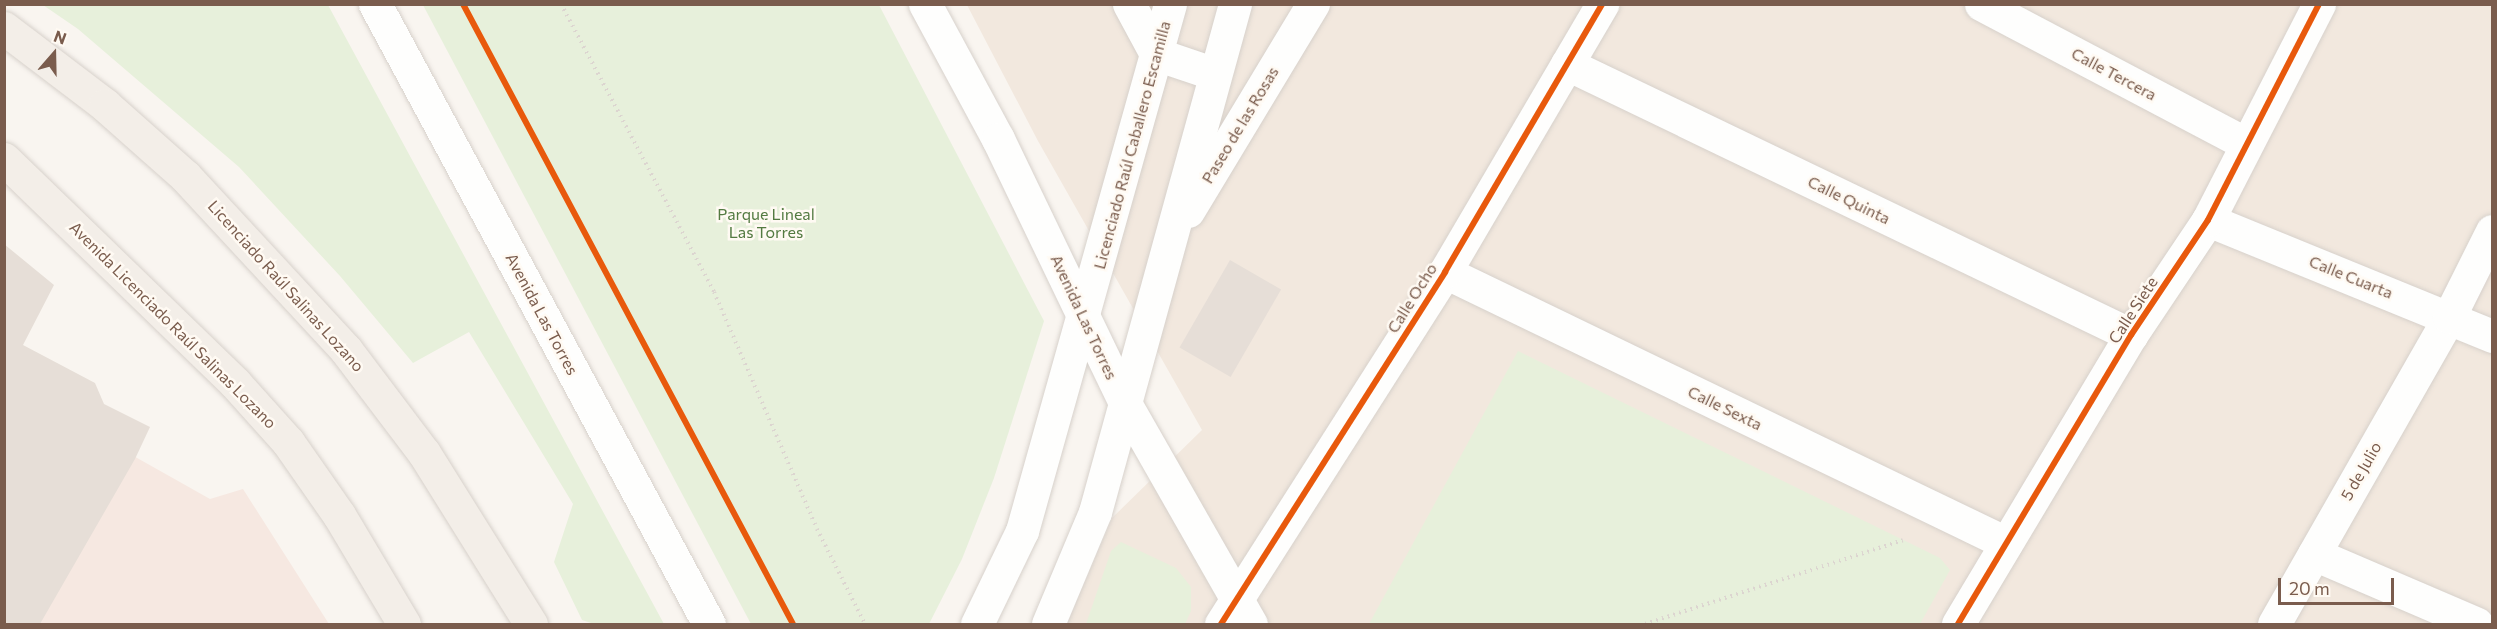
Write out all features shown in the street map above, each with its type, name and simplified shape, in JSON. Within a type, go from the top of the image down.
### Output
[{"type":"main road","name":"Licenciado Raúl Salinas Lozano","points":[[4,28],[105,105],[185,176],[346,350],[424,453],[531,624]]},
{"type":"main road","name":"Avenida Licenciado Raúl Salinas Lozano","points":[[5,162],[235,383],[288,442],[339,515],[404,624]]},
{"type":"street","name":"Avenida Las Torres","points":[[375,4],[709,624]]},
{"type":"street","name":"Avenida Las Torres","points":[[926,4],[998,139],[1084,321],[1236,616]]},
{"type":"street","points":[[1129,4],[1156,54],[1215,74]]},
{"type":"street","name":"Licenciado Raúl Caballero Escamilla","points":[[977,624],[1022,531],[1084,321],[1170,4]]},
{"type":"street","points":[[1048,624],[1095,512],[1235,4]]},
{"type":"street","name":"Paseo de las Rosas","points":[[1167,246],[1313,4]]},
{"type":"street","name":"Calle Ocho","points":[[1236,616],[1445,272],[1602,4]]},
{"type":"street","name":"Calle Tercera","points":[[1981,4],[2246,144]]},
{"type":"street","name":"Calle Siete","points":[[1958,624],[2131,335],[2208,220],[2319,4]]},
{"type":"street","name":"Calle Quinta","points":[[1566,64],[2131,335]]},
{"type":"street","name":"Calle Cuarta","points":[[2208,220],[2493,336]]},
{"type":"street","name":"5 de Julio","points":[[2274,624],[2449,317],[2493,231]]},
{"type":"street","name":"Calle Sexta","points":[[1445,272],[2006,543]]},
{"type":"street","points":[[2314,554],[2477,624]]},
{"type":"path","points":[[561,4],[714,292],[817,529],[865,624]]},
{"type":"path","points":[[1645,624],[1903,540]]},
{"type":"shaded area","points":[[967,5],[2492,5],[2492,624],[1067,624],[1112,518],[1202,430],[1038,141]]},
{"type":"shaded area","points":[[4,383],[210,499],[243,489],[329,624],[5,624]]},
{"type":"green space","points":[[43,5],[328,5],[664,624],[594,624],[582,620],[554,562],[573,504],[469,332],[413,363],[340,276],[239,167],[78,29]]},
{"type":"green space","name":"Parque Lineal Las Torres","points":[[423,5],[879,5],[1044,321],[994,478],[962,559],[929,624],[751,624]]},
{"type":"green space","points":[[1518,351],[1940,558],[1950,570],[1920,624],[1369,624]]},
{"type":"green space","points":[[1121,542],[1176,568],[1191,587],[1191,611],[1185,624],[1086,624],[1111,551]]},
{"type":"building","points":[[4,244],[54,285],[23,345],[95,383],[104,404],[150,427],[135,459],[40,624],[4,624]]},
{"type":"building","points":[[1230,260],[1281,290],[1231,377],[1180,347]]},
{"type":"cycle path","points":[[463,4],[793,624]]},
{"type":"cycle path","points":[[1221,624],[1445,272],[1602,4]]},
{"type":"cycle path","points":[[1958,624],[2131,335],[2208,220],[2319,4]]}]
